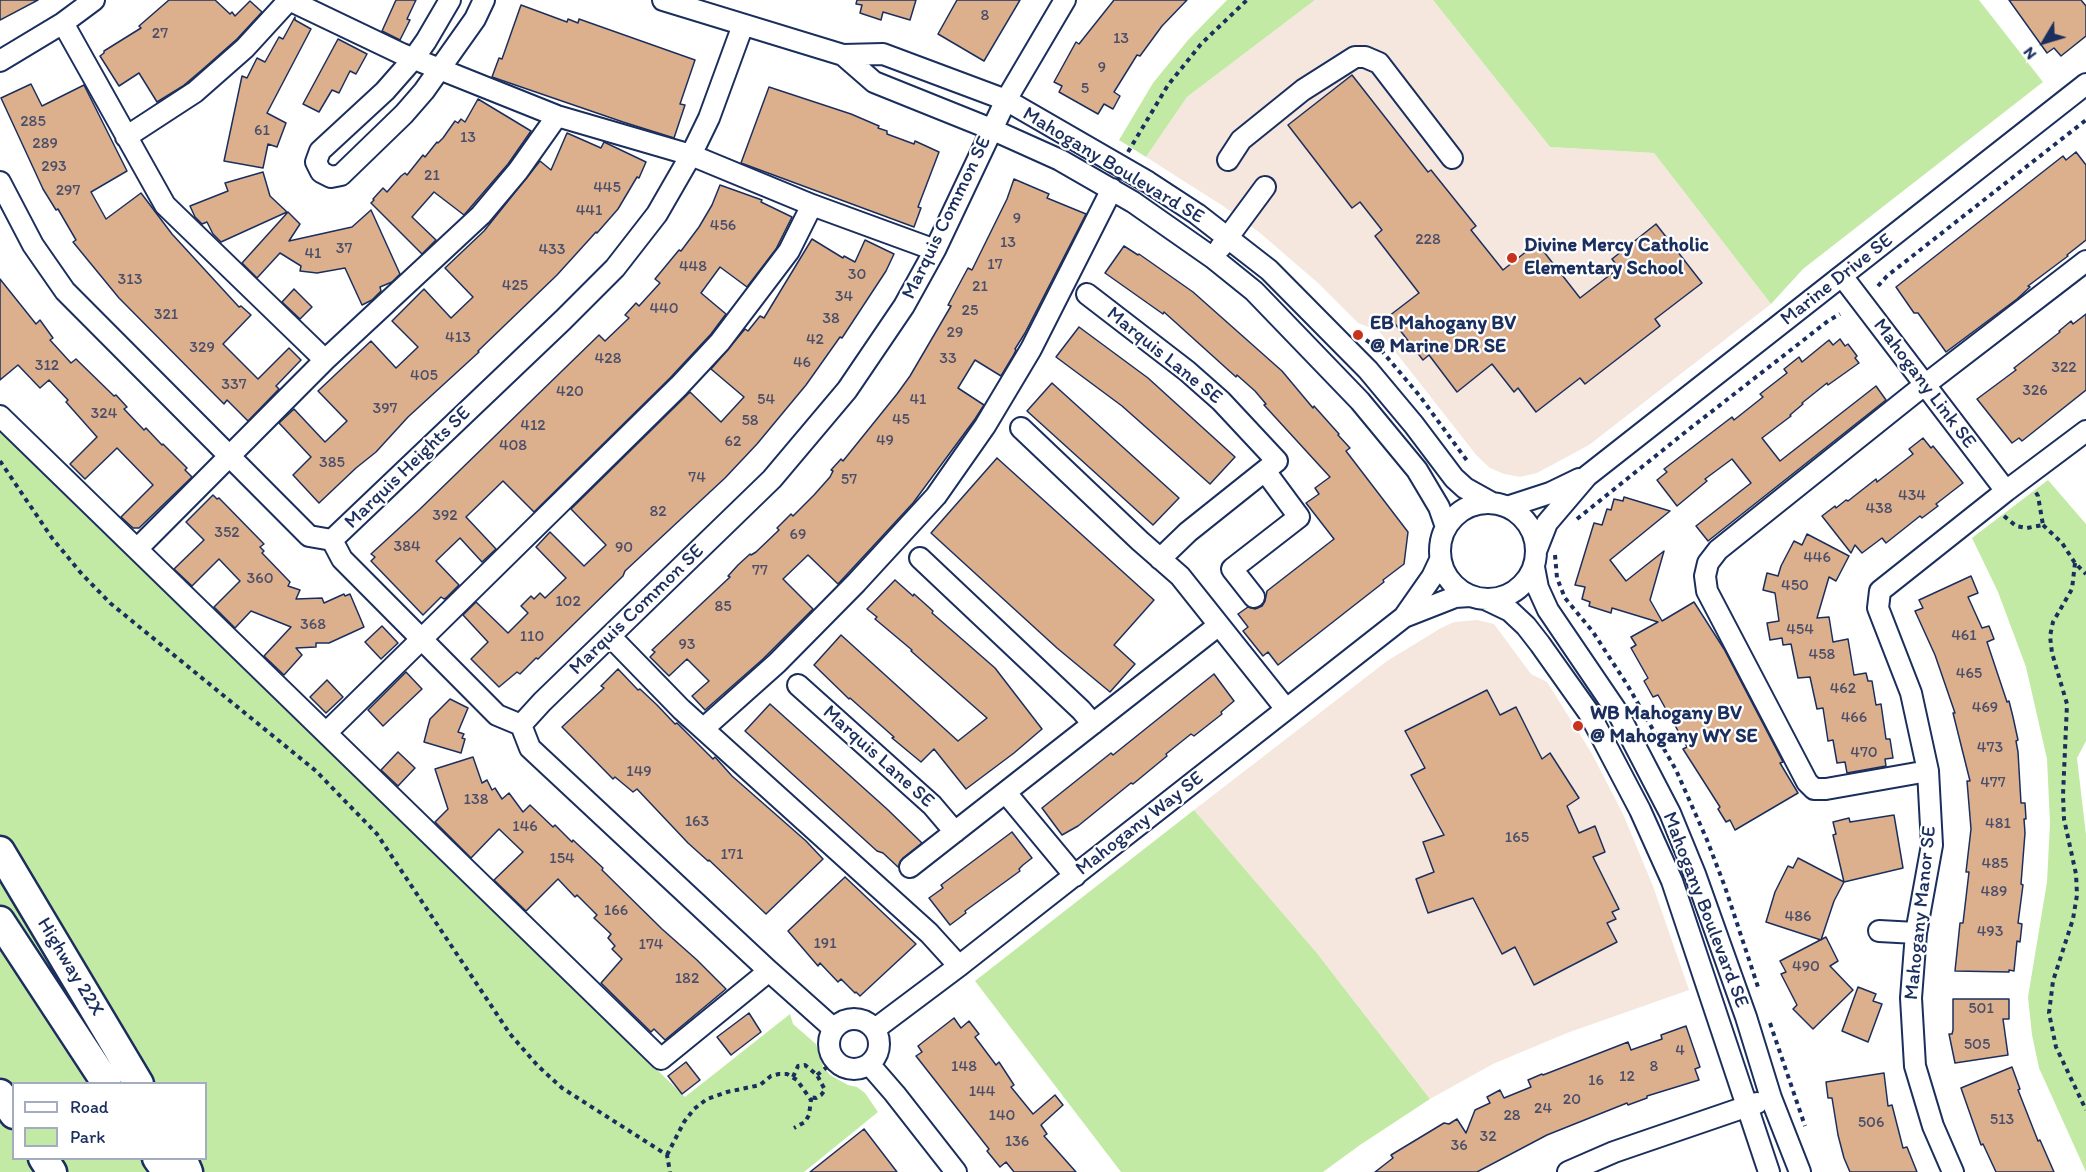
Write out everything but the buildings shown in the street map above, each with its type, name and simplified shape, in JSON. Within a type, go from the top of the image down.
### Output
[{"type":"highway","name":"Highway 22X","points":[[0,850],[139,1082]]},
{"type":"highway","points":[[0,921],[106,1082]]},
{"type":"highway","points":[[0,1094],[12,1111]]},
{"type":"street","points":[[0,61],[94,0]]},
{"type":"street","points":[[126,137],[195,92],[245,48],[289,0],[402,54],[557,116],[691,155],[813,205],[935,250]]},
{"type":"street","points":[[450,0],[414,58],[385,91],[320,151],[316,162],[321,172],[331,177],[341,174],[404,114],[475,19],[484,0]]},
{"type":"street","name":"Mahogany Boulevard SE","points":[[663,0],[843,55],[883,54],[1005,100],[1148,182],[1197,214],[1269,270],[1368,370],[1454,478],[1465,488],[1500,505]]},
{"type":"street","name":"Marquis Common SE","points":[[520,724],[772,479],[847,390],[904,306],[935,250],[1005,100],[1065,0]]},
{"type":"street","points":[[63,22],[165,205],[326,360]]},
{"type":"street","name":"Marquis Heights SE","points":[[0,182],[33,245],[65,291],[309,536],[332,540],[615,268],[657,214],[691,155],[709,118],[743,25]]},
{"type":"street","name":"Mahogany Boulevard SE","points":[[843,55],[874,82],[991,129],[1060,160],[1112,189],[1213,258],[1254,291],[1368,409],[1417,470],[1439,507],[1446,527]]},
{"type":"street","points":[[1228,160],[1240,140],[1303,90],[1355,57],[1365,57],[1379,63],[1452,158]]},
{"type":"street","name":"Marine Drive SE","points":[[1542,556],[1547,523],[1587,476],[2086,84]]},
{"type":"street","points":[[137,549],[326,360],[481,215],[518,171],[557,116]]},
{"type":"street","points":[[1213,258],[1264,187]]},
{"type":"street","points":[[703,729],[793,647],[936,496],[985,426],[1031,349],[1112,189]]},
{"type":"street","points":[[326,733],[679,386],[720,342],[789,251],[813,205]]},
{"type":"street","points":[[1928,771],[1826,789],[1814,789],[1807,782],[1707,591],[1705,576],[1708,563],[1718,550],[1925,385],[2086,261]]},
{"type":"street","name":"Mahogany Link SE","points":[[1842,276],[2006,491]]},
{"type":"street","name":"Marquis Lane SE","points":[[1087,294],[1187,371],[1221,401],[1277,461],[1265,471]]},
{"type":"street","points":[[0,416],[661,1059],[769,971]]},
{"type":"street","points":[[1020,428],[1180,576],[1286,709]]},
{"type":"street","name":"Mahogany Manor SE","points":[[1953,1172],[1933,1126],[1915,1066],[1911,998],[1916,933],[1932,845],[1928,771],[1911,693],[1878,608],[1880,591],[2086,431]]},
{"type":"street","points":[[1160,559],[1188,532],[1265,471],[1299,517],[1232,569],[1254,597]]},
{"type":"street","name":"Marine Drive SE","points":[[1500,505],[1550,493],[1587,476]]},
{"type":"street","points":[[1478,504],[1500,505],[1519,514],[1528,525],[1542,556],[1529,578],[1510,594],[1499,598],[1479,598],[1456,588],[1446,575],[1440,560],[1440,543],[1446,527],[1454,516],[1465,508],[1478,504]]},
{"type":"street","points":[[332,540],[342,559],[497,715],[520,724],[530,748],[834,1029]]},
{"type":"street","name":"Mahogany Boulevard SE","points":[[1542,556],[1538,588],[1548,610],[1618,713],[1670,813],[1695,874],[1746,1017],[1771,1098],[1800,1172]]},
{"type":"street","points":[[920,558],[1093,724]]},
{"type":"street","name":"Mahogany Way SE","points":[[1404,617],[1432,577],[1440,560]]},
{"type":"street","name":"Mahogany Way SE","points":[[875,1029],[1075,876],[1404,617],[1455,597],[1479,598]]},
{"type":"street","name":"Mahogany Boulevard SE","points":[[1479,598],[1510,611],[1533,635],[1589,713],[1640,810],[1672,881],[1768,1172]]},
{"type":"street","points":[[910,867],[1219,625]]},
{"type":"street","points":[[610,636],[703,729],[929,933],[959,966]]},
{"type":"street","name":"Marquis Lane SE","points":[[798,685],[932,805],[955,832]]},
{"type":"street","points":[[1006,793],[1075,876]]},
{"type":"street","points":[[1879,931],[1916,933]]},
{"type":"street","points":[[855,1019],[862,1020],[875,1029],[879,1044],[878,1052],[869,1064],[854,1069],[847,1068],[834,1059],[829,1044],[834,1029],[847,1020],[855,1019]]},
{"type":"street","points":[[869,1064],[956,1172]]},
{"type":"street","points":[[1568,1172],[1614,1152],[1771,1098]]},
{"type":"path","points":[[1127,152],[1168,86],[1202,44],[1247,0]]},
{"type":"path","points":[[1878,286],[1887,276],[2086,120]]},
{"type":"path","points":[[1573,522],[1688,430],[1840,314]]},
{"type":"path","points":[[0,461],[52,538],[110,603],[316,771],[377,834],[510,1034],[538,1066],[562,1088],[667,1155]]},
{"type":"path","points":[[2035,491],[2043,525],[2062,543],[2075,563],[2086,574]]},
{"type":"path","points":[[2004,515],[2016,526],[2027,528],[2043,525]]},
{"type":"path","points":[[1542,556],[1557,578],[1565,598],[1593,632],[1628,686],[1676,771],[1725,887],[1758,989]]},
{"type":"path","points":[[2075,563],[2072,589],[2049,636],[2067,704],[2064,819],[2076,874],[2077,895],[2071,928],[2053,981],[2049,1013],[2056,1047],[2086,1110]]},
{"type":"path","points":[[1769,1020],[1807,1132]]},
{"type":"path","points":[[793,1077],[798,1066],[805,1065],[817,1075],[825,1090],[816,1098],[810,1097]]},
{"type":"path","points":[[817,1075],[826,1067]]},
{"type":"path","points":[[670,1172],[667,1155],[684,1122],[694,1109],[707,1099],[760,1085],[771,1076],[787,1074],[793,1077],[810,1097],[809,1115],[805,1122],[794,1128]]},
{"type":"shaded area","name":"Divine Mercy Catholic Elementary School","points":[[1315,0],[1433,0],[1550,147],[1654,153],[1771,304],[1589,445],[1537,473],[1520,477],[1490,468],[1477,456],[1379,331],[1358,323],[1318,283],[1260,233],[1223,206],[1146,157],[1187,97]]},
{"type":"shaded area","points":[[1477,620],[1494,624],[1531,674],[1547,682],[1591,752],[1623,814],[1653,886],[1689,990],[1567,1033],[1493,1064],[1430,1099],[1316,952],[1194,810],[1387,661],[1454,622]]},
{"type":"green space","points":[[1227,0],[1315,0],[1187,97],[1146,157],[1119,140],[1153,83],[1188,40]]},
{"type":"green space","points":[[1433,0],[1979,0],[2043,82],[1803,269],[1771,304],[1654,153],[1550,147]]},
{"type":"green space","points":[[0,429],[685,1097],[790,1014],[793,1024],[816,1044],[823,1066],[830,1075],[865,1093],[878,1112],[804,1172],[0,1172]]},
{"type":"green space","points":[[2048,480],[2086,524],[2086,741],[2077,758],[2086,835],[2086,1172],[2039,1068],[2032,1035],[2028,997],[2047,882],[2050,823],[2047,759],[2026,667],[1998,592],[1972,538]]},
{"type":"green space","points":[[1194,810],[1316,952],[1430,1099],[1323,1172],[1121,1172],[975,981]]},
{"type":"place","name":"Divine Mercy Catholic Elementary School","points":[[1512,258]]},
{"type":"place","name":"EB Mahogany BV @ Marine DR SE","points":[[1358,335]]},
{"type":"place","name":"WB Mahogany BV @ Mahogany WY SE","points":[[1578,726]]}]
